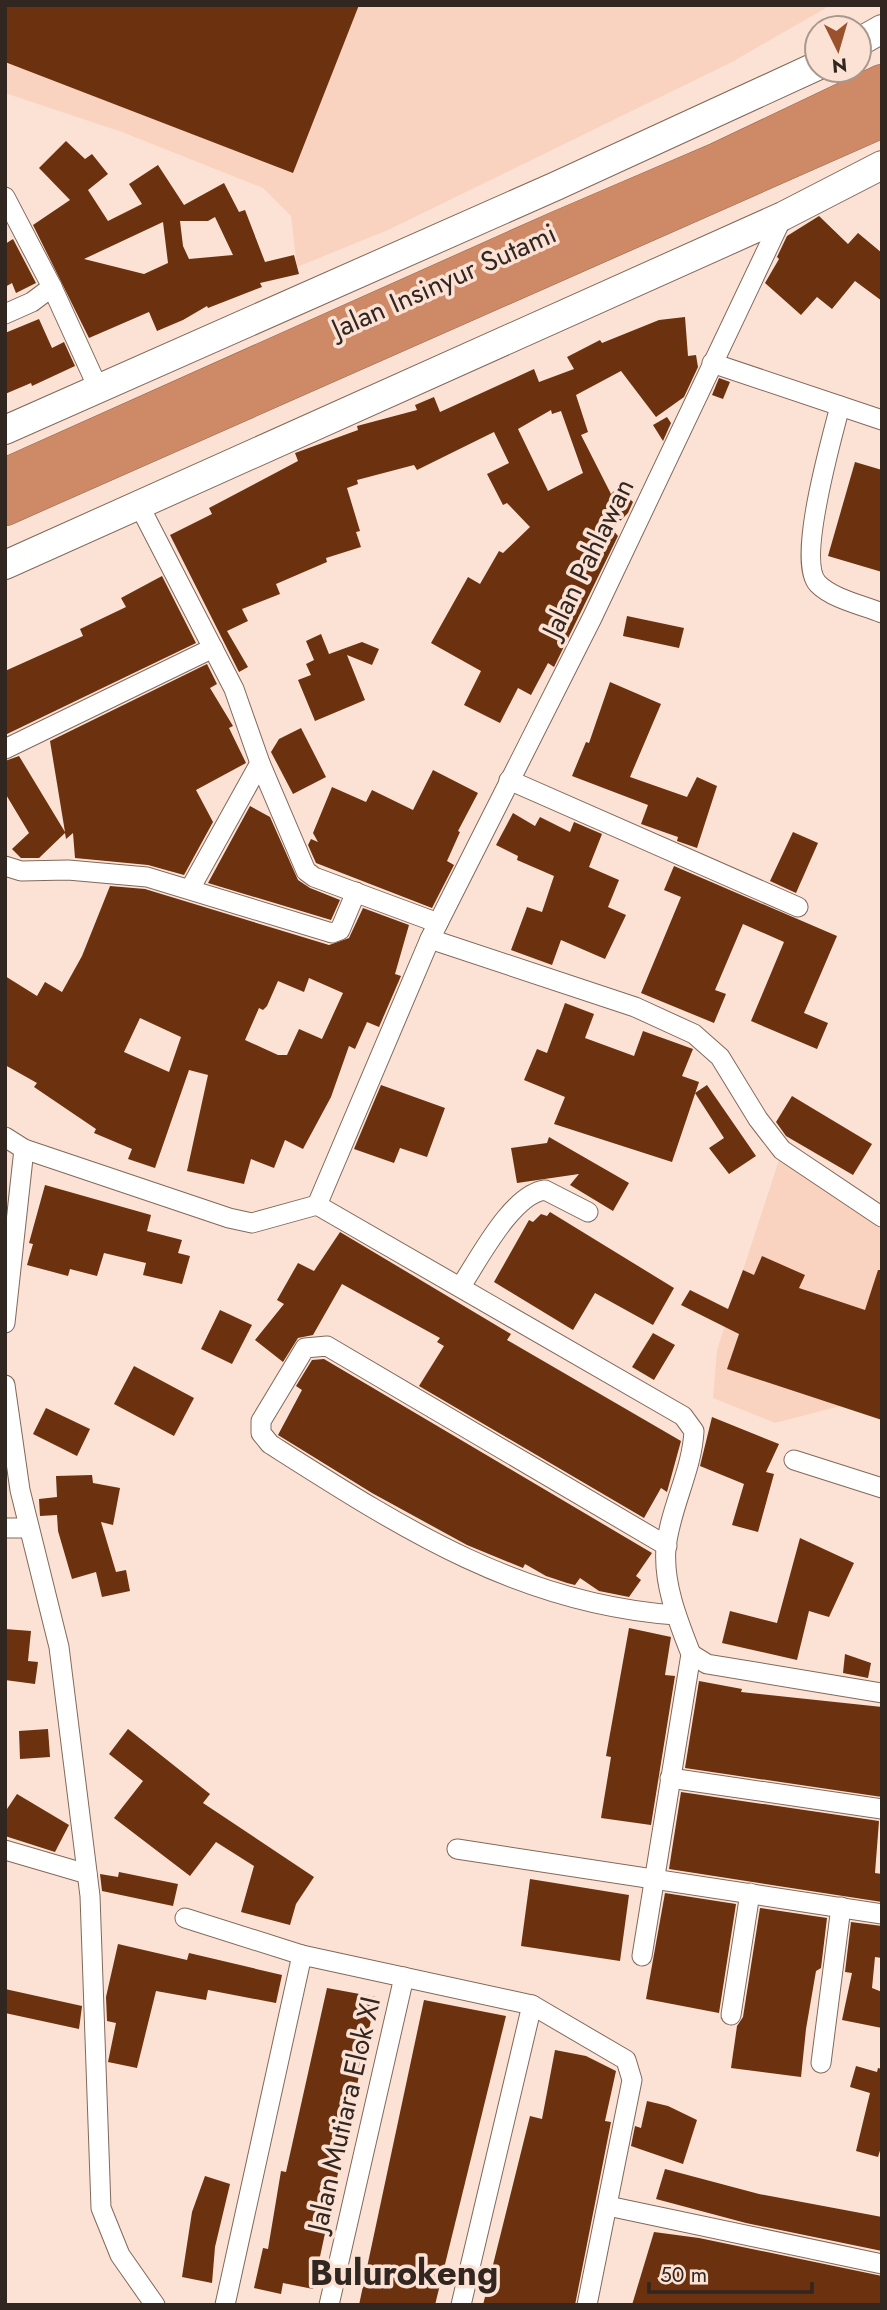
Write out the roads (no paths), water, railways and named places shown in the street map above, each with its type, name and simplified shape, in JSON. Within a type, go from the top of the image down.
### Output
[{"type":"highway","name":"Jalan Insinyur Sutami","points":[[5,477],[557,230],[718,161],[882,83]]},
{"type":"highway","name":"Jalan Insinyur Sutami","points":[[5,508],[882,119]]},
{"type":"street","points":[[5,430],[556,186],[803,71]]},
{"type":"street","points":[[5,565],[140,507],[783,216],[882,165]]},
{"type":"street","points":[[5,197],[52,286],[99,390]]},
{"type":"street","name":"Jalan Pahlawan","points":[[317,1205],[434,931],[592,618],[783,216]]},
{"type":"street","points":[[5,314],[32,302],[52,286]]},
{"type":"street","points":[[712,363],[882,420]]},
{"type":"street","points":[[840,406],[821,482],[809,565],[819,584],[832,594],[882,613]]},
{"type":"street","points":[[140,507],[234,689],[260,763],[306,871],[314,877],[356,892],[434,931],[635,1007],[694,1034],[720,1056],[758,1119],[782,1150],[882,1217]]},
{"type":"street","points":[[5,749],[213,648]]},
{"type":"street","points":[[190,889],[260,763]]},
{"type":"street","points":[[509,780],[797,907]]},
{"type":"street","points":[[5,866],[21,871],[68,870],[147,877],[332,933],[340,930],[356,892]]},
{"type":"street","points":[[5,1137],[24,1149],[229,1218],[252,1223],[317,1205],[683,1416],[691,1425],[693,1444],[667,1546],[666,1566],[676,1615],[691,1654],[642,1956]]},
{"type":"street","points":[[5,1323],[24,1149]]},
{"type":"street","points":[[461,1286],[514,1208],[527,1195],[545,1190],[588,1212]]},
{"type":"street","points":[[667,1546],[327,1346],[305,1348],[261,1422],[261,1433],[270,1444],[414,1534],[465,1559],[564,1596],[614,1609],[676,1615]]},
{"type":"street","points":[[5,1385],[29,1528],[59,1647],[87,1874],[101,2208],[120,2255],[155,2305]]},
{"type":"street","points":[[794,1460],[882,1489]]},
{"type":"street","points":[[5,1528],[29,1528]]},
{"type":"street","points":[[691,1654],[707,1664],[882,1693]]},
{"type":"street","points":[[670,1778],[882,1809]]},
{"type":"street","points":[[457,1849],[882,1914]]},
{"type":"street","points":[[5,1850],[87,1874]]},
{"type":"street","points":[[731,2015],[750,1893]]},
{"type":"street","points":[[821,2063],[841,1907]]},
{"type":"street","points":[[185,1917],[302,1955],[532,2005],[629,2064],[632,2080],[587,2305]]},
{"type":"street","points":[[232,2302],[302,1955]]},
{"type":"street","name":"Jalan Mutiara Elok XI","points":[[329,2305],[404,1977]]},
{"type":"street","points":[[461,2305],[532,2005]]},
{"type":"street","points":[[608,2206],[882,2264]]},
{"type":"district","name":"Bulurokeng","points":[[404,2273]]}]
